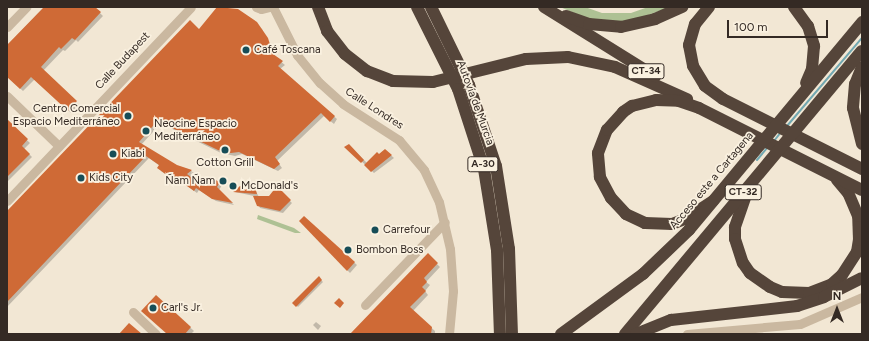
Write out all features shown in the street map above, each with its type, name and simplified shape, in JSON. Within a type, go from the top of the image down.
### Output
[{"type":"highway","name":"CT-34","points":[[318,7],[322,21],[335,43],[352,61],[366,71],[403,83],[433,82],[526,59],[549,57],[586,60],[642,77],[699,108]]},
{"type":"highway","name":"Autovía de Murcia","points":[[417,7],[458,89],[484,169],[498,256],[500,334]]},
{"type":"highway","name":"Autovía de Murcia","points":[[431,7],[469,85],[494,161],[509,249],[512,334]]},
{"type":"highway","name":"CT-34","points":[[545,7],[646,71],[750,131],[798,155],[862,183]]},
{"type":"highway","points":[[545,7],[589,24],[611,27],[655,19],[682,7]]},
{"type":"highway","points":[[709,7],[695,24],[691,35],[690,55],[693,66],[701,81],[713,93],[862,169]]},
{"type":"highway","points":[[794,7],[808,26],[814,46],[812,69],[803,92]]},
{"type":"highway","name":"Acceso este a Cartagena","points":[[561,334],[643,274],[689,230],[862,22]]},
{"type":"highway","name":"CT-32","points":[[625,334],[728,208],[750,185],[862,51]]},
{"type":"highway","points":[[862,67],[855,84],[853,108],[862,144]]},
{"type":"highway","points":[[713,201],[684,219],[672,224],[646,223],[626,214],[611,198],[600,177],[598,153],[607,130],[623,112],[632,106],[663,100],[699,108],[750,131]]},
{"type":"highway","name":"CT-34","points":[[798,155],[835,177],[862,190]]},
{"type":"highway","points":[[750,185],[740,206],[735,227],[738,251],[743,263],[754,277],[770,287],[782,292],[809,293],[837,279],[850,264],[856,252],[859,240],[858,216],[848,193],[835,177]]},
{"type":"highway","points":[[636,334],[671,320],[797,306],[862,278]]},
{"type":"street","points":[[7,27],[26,7]]},
{"type":"street","name":"Calle Budapest","points":[[7,201],[191,7]]},
{"type":"street","points":[[256,7],[261,9],[271,7]]},
{"type":"street","name":"Calle Londres","points":[[271,7],[297,55],[320,83],[343,104],[399,140],[417,159],[430,180],[445,222],[454,278],[449,334]]},
{"type":"street","points":[[7,96],[59,146]]},
{"type":"street","points":[[365,305],[445,222]]},
{"type":"street","points":[[687,334],[800,324],[862,297]]},
{"type":"street","points":[[133,312],[156,334]]},
{"type":"green space","points":[[560,7],[585,7],[602,13],[631,13],[648,7],[670,7],[635,20],[616,22],[593,21]]},
{"type":"green space","points":[[258,215],[294,228],[301,233],[295,233],[257,219]]},
{"type":"building","points":[[44,7],[95,7],[101,12],[75,40],[72,38],[61,49],[59,47],[41,67],[77,101],[68,111],[31,77],[20,89],[7,77],[7,45]]},
{"type":"building","points":[[217,7],[238,9],[257,22],[268,38],[273,54],[283,61],[278,66],[335,116],[330,122],[321,113],[275,157],[280,164],[274,169],[239,152],[231,153],[218,150],[170,127],[159,119],[139,142],[177,165],[192,170],[187,174],[201,185],[209,177],[220,182],[217,187],[233,203],[212,199],[196,188],[194,191],[180,181],[178,183],[157,168],[159,165],[146,156],[7,302],[7,211],[190,20],[199,29]]},
{"type":"building","points":[[7,119],[28,139],[22,146],[30,154],[7,177]]},
{"type":"building","points":[[349,144],[364,160],[361,163],[344,147]]},
{"type":"building","points":[[385,149],[392,155],[371,172],[364,165],[377,152],[379,154]]},
{"type":"building","points":[[240,186],[255,187],[257,194],[233,192]]},
{"type":"building","points":[[277,186],[291,200],[280,211],[257,206],[253,196],[269,196]]},
{"type":"building","points":[[304,216],[355,262],[347,271],[299,221]]},
{"type":"building","points":[[428,253],[438,263],[424,278],[427,282],[422,287],[426,291],[410,307],[432,327],[431,334],[350,334]]},
{"type":"building","points":[[319,276],[322,280],[296,307],[292,303]]},
{"type":"building","points":[[156,295],[191,327],[185,334],[167,334],[141,311]]},
{"type":"building","points":[[339,298],[344,303],[340,308],[334,303]]},
{"type":"building","points":[[129,323],[142,334],[119,334]]},
{"type":"waterway","points":[[787,126],[862,38]]},
{"type":"waterway","points":[[774,141],[781,132]]},
{"type":"waterway","points":[[757,160],[768,147]]},
{"type":"place","name":"Café Toscana","points":[[246,50]]},
{"type":"place","name":"Centro Comercial Espacio Mediterráneo","points":[[128,116]]},
{"type":"place","name":"Neocine Espacio Mediterráneo","points":[[146,131]]},
{"type":"place","name":"Cotton Grill","points":[[225,150]]},
{"type":"place","name":"Kiabi","points":[[113,154]]},
{"type":"place","name":"Kids City","points":[[81,178]]},
{"type":"place","name":"Ñam Ñam","points":[[223,181]]},
{"type":"place","name":"McDonald's","points":[[233,186]]},
{"type":"place","name":"Carrefour","points":[[375,230]]},
{"type":"place","name":"Bombon Boss","points":[[348,250]]},
{"type":"place","name":"Carl's Jr.","points":[[153,308]]}]
